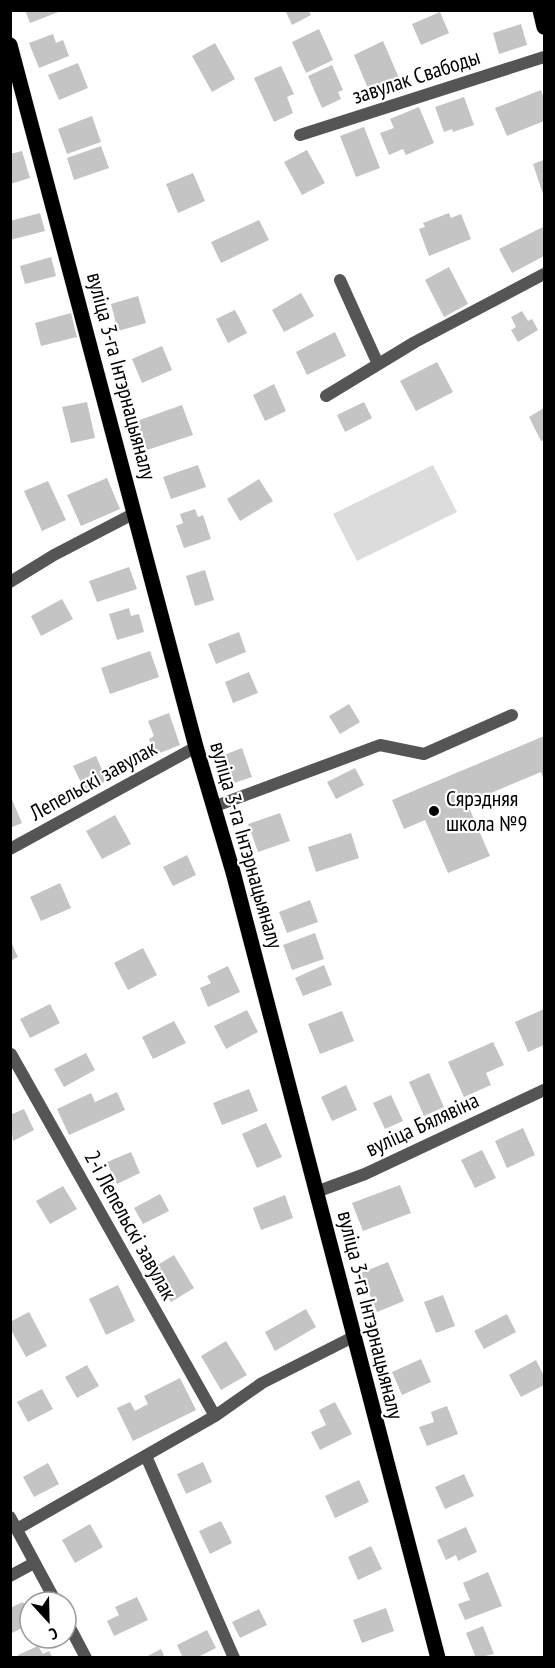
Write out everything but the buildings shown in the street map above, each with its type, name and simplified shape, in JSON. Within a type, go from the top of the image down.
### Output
[{"type":"main road","points":[[540,10],[544,27]]},
{"type":"main road","name":"вуліца 3-га Інтэрнацыяналу","points":[[10,45],[316,1191],[438,1658]]},
{"type":"street","name":"завулак Свабоды","points":[[300,135],[544,57]]},
{"type":"street","points":[[326,396],[378,364],[544,274]]},
{"type":"street","points":[[340,280],[378,364]]},
{"type":"street","points":[[10,582],[54,555],[135,513]]},
{"type":"street","points":[[213,807],[380,745],[424,754],[512,715]]},
{"type":"street","name":"Лепельскі завулак","points":[[10,849],[196,747]]},
{"type":"street","name":"2-і Лепельскі завулак","points":[[10,1054],[215,1416]]},
{"type":"street","name":"вуліца Бялявіна","points":[[316,1191],[365,1173],[544,1090]]},
{"type":"street","points":[[17,1529],[215,1416],[262,1383],[353,1337]]},
{"type":"street","points":[[146,1456],[234,1658]]},
{"type":"street","points":[[10,1517],[49,1590]]},
{"type":"street","points":[[10,1576],[34,1563]]},
{"type":"street","points":[[78,1643],[86,1658]]},
{"type":"shaded area","points":[[433,465],[457,512],[357,561],[333,514]]},
{"type":"place","name":"Сярэдняя школа №9","points":[[434,811]]}]
